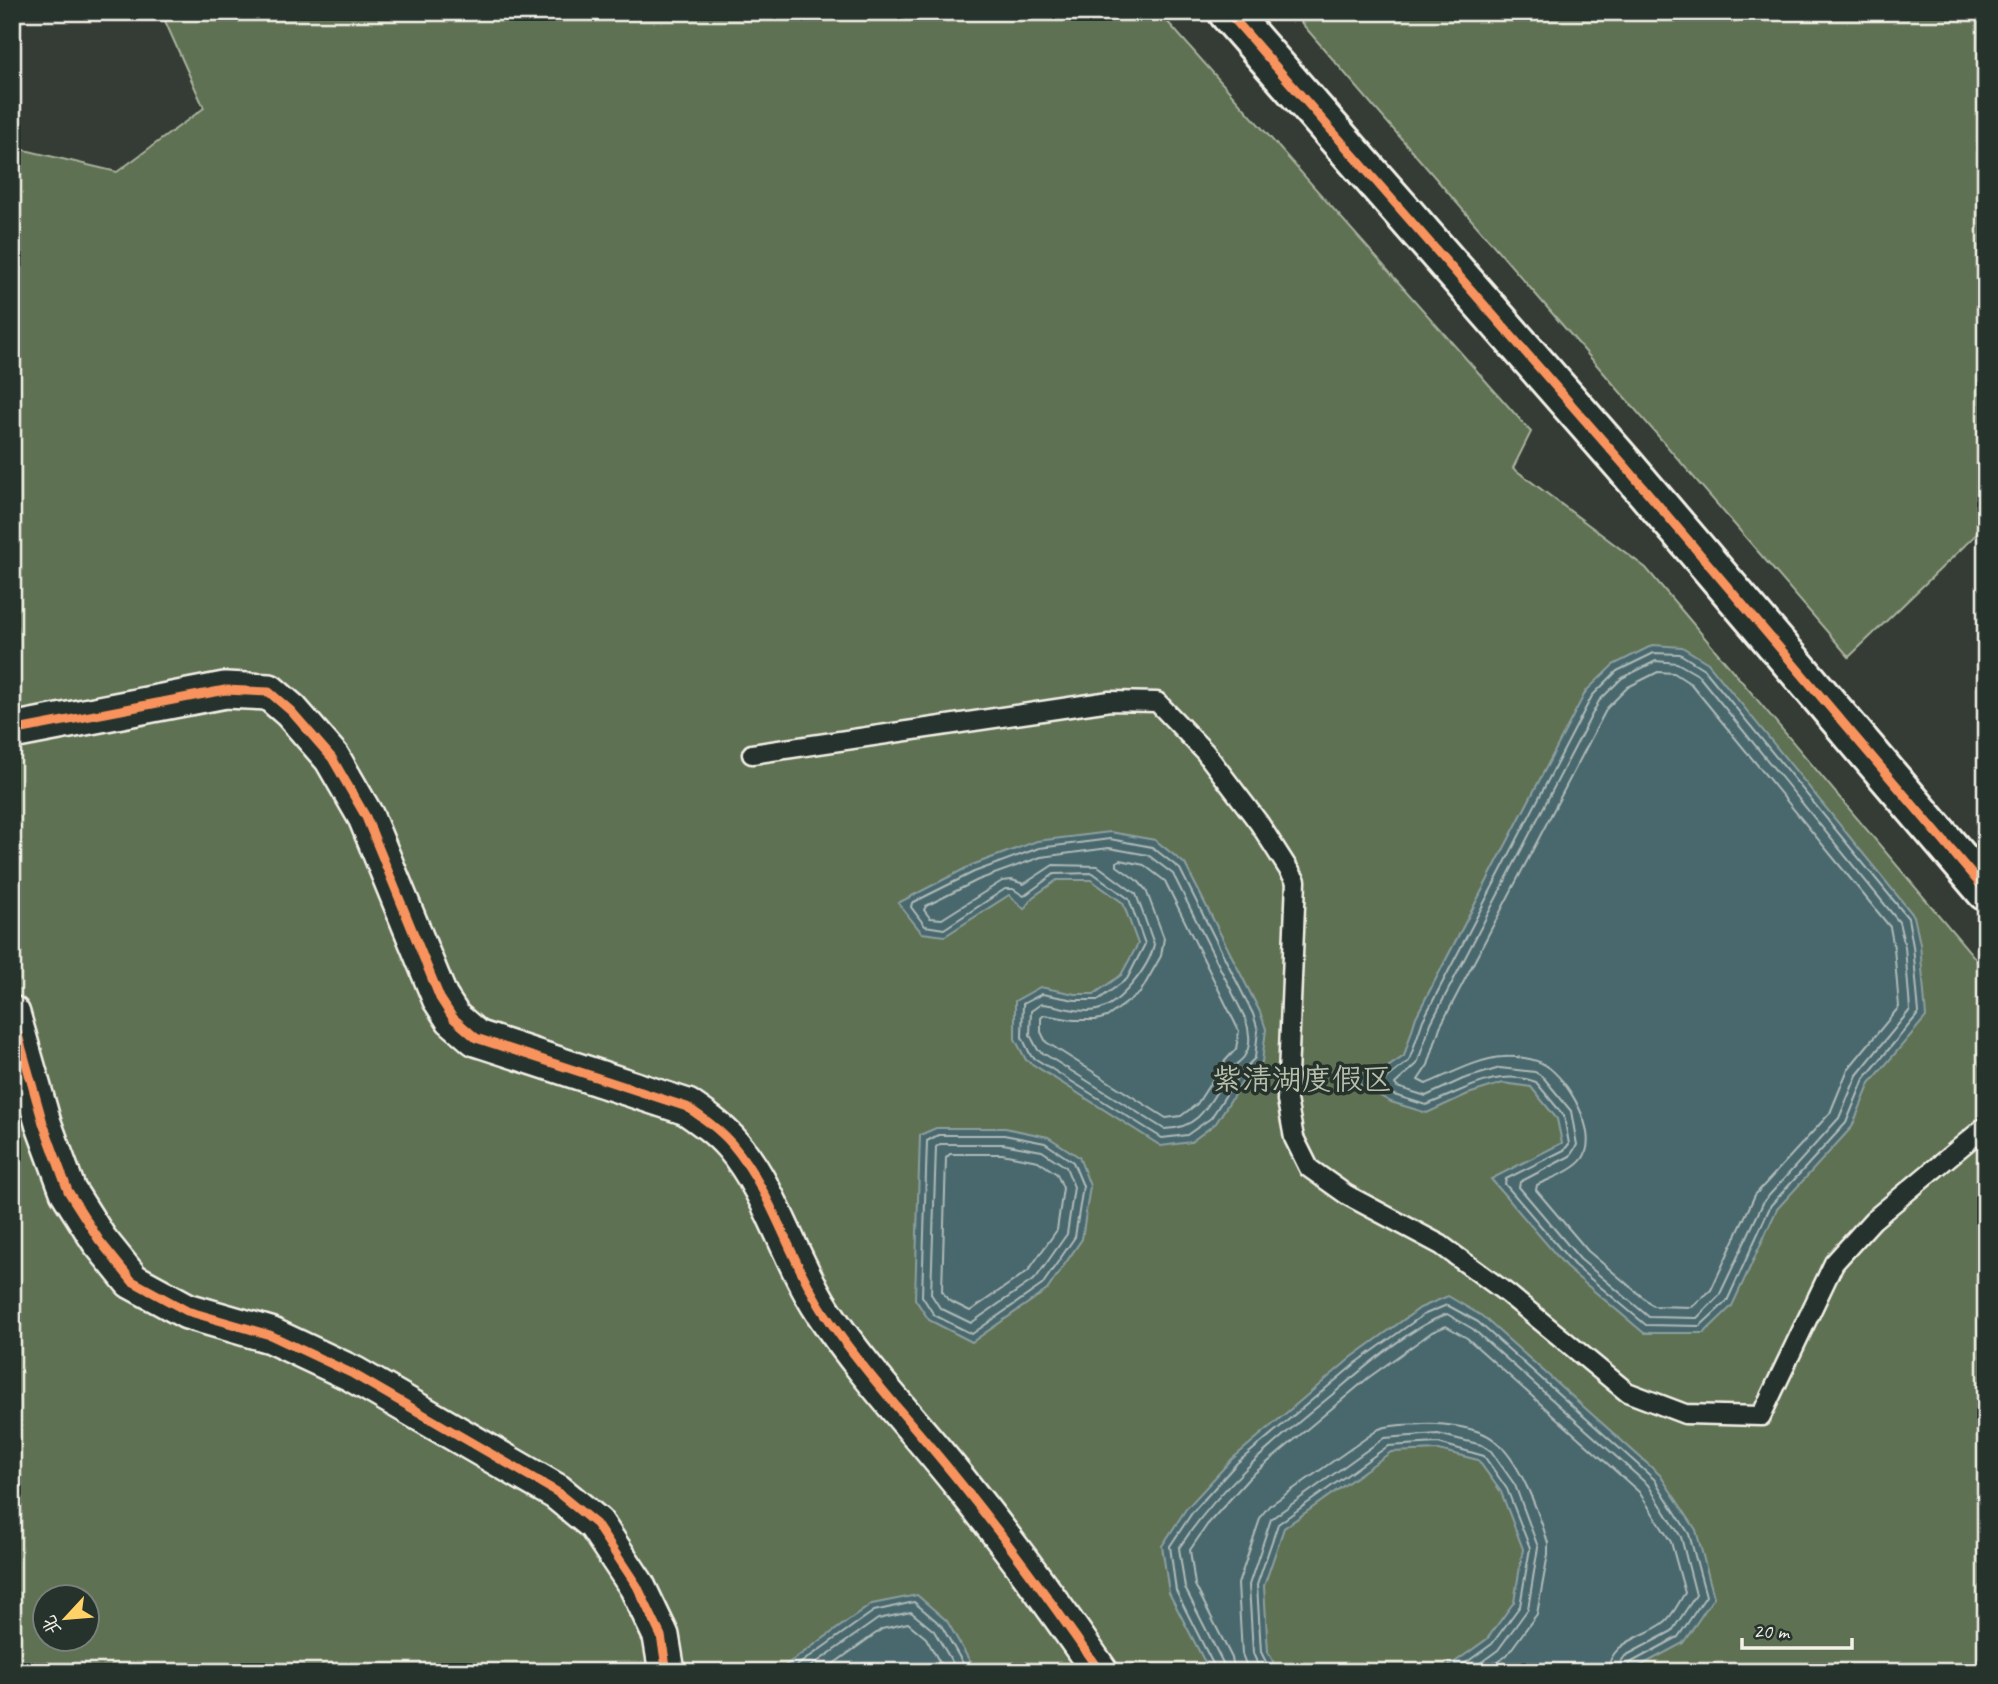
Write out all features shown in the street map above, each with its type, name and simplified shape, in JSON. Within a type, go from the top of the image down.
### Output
[{"type":"street","points":[[1228,12],[1625,466],[1986,891]]},
{"type":"street","points":[[12,732],[225,690],[269,692],[291,710],[331,758],[366,817],[440,998],[453,1017],[476,1038],[687,1107],[708,1121],[732,1144],[755,1181],[822,1309],[860,1361],[962,1485],[1058,1611],[1100,1672]]},
{"type":"street","points":[[12,1014],[43,1123],[68,1191],[99,1240],[132,1281],[187,1311],[270,1335],[353,1374],[557,1492],[596,1524],[637,1586],[661,1636],[667,1672]]},
{"type":"lane","points":[[752,754],[1110,701],[1157,702],[1205,752],[1259,823],[1296,881],[1287,1100],[1294,1138],[1309,1168],[1347,1195],[1441,1245],[1508,1294],[1627,1392],[1685,1414],[1761,1416],[1834,1263],[1873,1220],[1986,1126]]},
{"type":"green space","name":"紫清湖度假区","points":[[161,12],[1159,12],[1531,432],[1513,468],[1646,568],[1986,971],[1986,1672],[12,1672],[12,147],[117,172],[204,108]]},
{"type":"green space","points":[[1292,12],[1986,12],[1986,525],[1849,657]]},
{"type":"water","points":[[1653,645],[1682,647],[1708,663],[1914,916],[1920,944],[1926,1017],[1870,1083],[1852,1127],[1777,1209],[1732,1306],[1704,1333],[1644,1333],[1569,1270],[1491,1179],[1562,1143],[1557,1119],[1531,1087],[1503,1083],[1468,1094],[1427,1113],[1391,1102],[1352,1080],[1355,1072],[1376,1075],[1404,1056],[1416,1017],[1586,691],[1613,665]]},
{"type":"water","points":[[1110,832],[1155,840],[1185,864],[1260,1012],[1266,1029],[1262,1062],[1246,1076],[1216,1123],[1191,1142],[1161,1146],[1026,1060],[1015,1039],[1015,1001],[1040,987],[1075,994],[1094,994],[1121,975],[1138,944],[1123,903],[1091,880],[1057,880],[1033,897],[1024,909],[1009,895],[945,936],[922,933],[898,903],[972,865],[1037,841]]},
{"type":"water","points":[[936,1128],[1005,1128],[1048,1137],[1079,1157],[1090,1186],[1082,1239],[1047,1290],[972,1342],[929,1320],[915,1299],[920,1135]]},
{"type":"water","points":[[1448,1296],[1482,1316],[1660,1475],[1696,1530],[1714,1597],[1683,1643],[1629,1672],[1441,1672],[1487,1639],[1514,1602],[1523,1549],[1501,1492],[1478,1460],[1439,1450],[1391,1452],[1284,1528],[1264,1586],[1268,1652],[1279,1672],[1210,1672],[1169,1593],[1162,1546],[1186,1509],[1232,1459],[1352,1357],[1420,1308]]},
{"type":"water","points":[[917,1595],[947,1621],[976,1672],[776,1672],[872,1604]]},
{"type":"cycle path","points":[[1228,12],[1625,466],[1986,891]]},
{"type":"cycle path","points":[[12,731],[225,690],[269,692],[291,711],[332,758],[366,817],[440,998],[453,1018],[476,1038],[687,1107],[711,1124],[732,1144],[758,1183],[811,1291],[839,1334],[998,1531],[1100,1672]]},
{"type":"cycle path","points":[[12,1014],[43,1123],[68,1191],[99,1240],[132,1281],[187,1311],[270,1335],[353,1374],[557,1492],[596,1524],[637,1586],[661,1636],[667,1672]]}]
